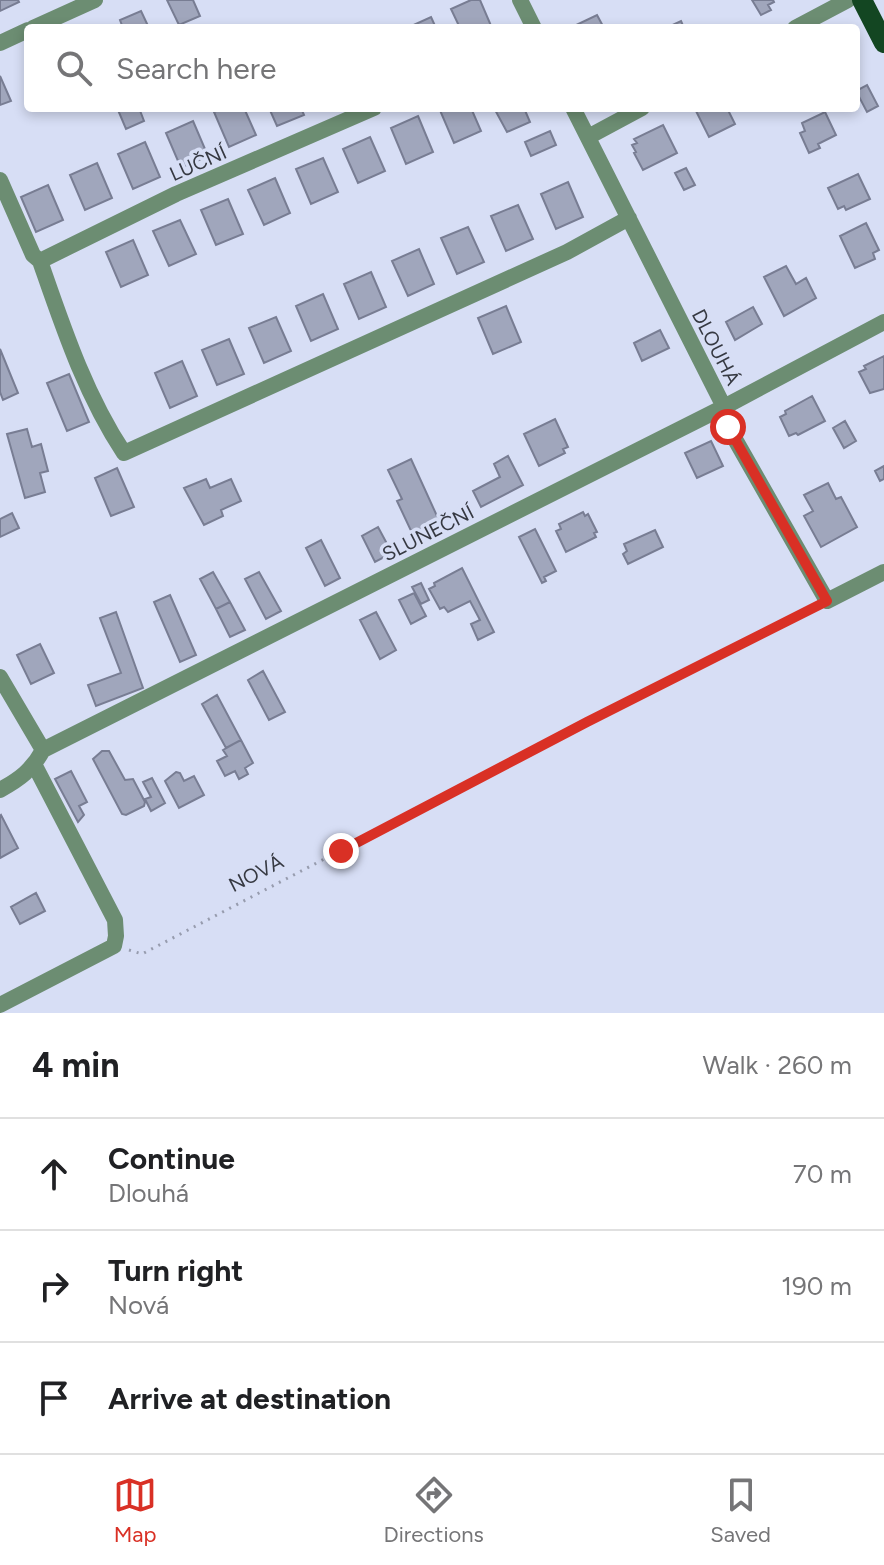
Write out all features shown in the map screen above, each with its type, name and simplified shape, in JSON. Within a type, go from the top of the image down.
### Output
[{"type":"main road","points":[[862,0],[884,43]]},
{"type":"street","points":[[41,24],[95,0]]},
{"type":"street","points":[[520,0],[532,24]]},
{"type":"street","points":[[803,24],[848,0]]},
{"type":"street","points":[[0,43],[24,32]]},
{"type":"street","name":"LUČNÍ","points":[[40,261],[176,194],[365,112]]},
{"type":"street","name":"DLOUHÁ","points":[[575,112],[724,407],[728,427],[827,601]]},
{"type":"street","points":[[588,137],[635,112]]},
{"type":"street","points":[[0,180],[33,255],[40,261],[64,330],[101,418],[124,453],[567,252],[629,218]]},
{"type":"street","name":"SLUNEČNÍ","points":[[43,750],[724,407],[884,322]]},
{"type":"street","points":[[827,601],[884,572]]},
{"type":"street","points":[[0,677],[43,750],[35,766],[0,790]]},
{"type":"street","points":[[0,1005],[114,946],[115,920],[35,766]]},
{"type":"path","name":"NOVÁ","points":[[114,946],[142,954],[827,601]]},
{"type":"building","points":[[0,0],[18,0],[19,2],[0,11]]},
{"type":"building","points":[[167,0],[193,0],[200,16],[179,24]]},
{"type":"building","points":[[471,0],[480,0],[490,24],[458,24],[451,9]]},
{"type":"building","points":[[752,0],[774,2],[768,5],[771,10],[761,15]]},
{"type":"building","points":[[141,11],[147,24],[122,24],[120,20]]},
{"type":"building","points":[[597,15],[602,24],[578,24]]},
{"type":"building","points":[[431,17],[434,24],[416,24]]},
{"type":"building","points":[[0,76],[11,101],[0,105]]},
{"type":"building","points":[[867,85],[878,106],[867,112],[860,99],[860,89]]},
{"type":"building","points":[[119,112],[141,112],[144,121],[126,129]]},
{"type":"building","points":[[214,112],[246,112],[256,135],[229,147]]},
{"type":"building","points":[[271,112],[303,112],[304,115],[277,126]]},
{"type":"building","points":[[441,112],[473,112],[481,131],[454,143]]},
{"type":"building","points":[[496,112],[526,112],[530,122],[507,132]]},
{"type":"building","points":[[696,112],[729,112],[735,124],[709,137]]},
{"type":"building","points":[[825,112],[836,135],[818,144],[820,148],[809,153],[800,133],[805,131],[802,123]]},
{"type":"building","points":[[418,116],[433,152],[406,164],[391,128]]},
{"type":"building","points":[[193,121],[208,156],[181,168],[166,133]]},
{"type":"building","points":[[663,125],[677,153],[643,170],[634,153],[632,145],[637,143],[634,139]]},
{"type":"building","points":[[550,131],[556,145],[531,156],[525,142]]},
{"type":"building","points":[[370,137],[385,171],[358,183],[343,149]]},
{"type":"building","points":[[145,142],[160,177],[133,189],[118,154]]},
{"type":"building","points":[[323,158],[338,192],[311,204],[296,169]]},
{"type":"building","points":[[97,163],[112,198],[85,210],[70,175]]},
{"type":"building","points":[[686,168],[695,185],[684,190],[675,173]]},
{"type":"building","points":[[858,174],[870,199],[846,210],[844,206],[838,209],[828,188]]},
{"type":"building","points":[[275,178],[290,213],[264,225],[248,190]]},
{"type":"building","points":[[568,182],[583,217],[556,229],[541,194]]},
{"type":"building","points":[[48,185],[63,220],[36,232],[21,197]]},
{"type":"building","points":[[228,199],[243,234],[216,245],[201,210]]},
{"type":"building","points":[[518,205],[533,239],[506,251],[491,216]]},
{"type":"building","points":[[180,220],[196,254],[169,266],[153,231]]},
{"type":"building","points":[[866,223],[879,250],[873,253],[875,259],[855,268],[840,236]]},
{"type":"building","points":[[468,227],[484,262],[457,274],[441,238]]},
{"type":"building","points":[[133,240],[148,275],[121,287],[106,252]]},
{"type":"building","points":[[419,249],[434,284],[408,296],[392,261]]},
{"type":"building","points":[[786,266],[796,284],[806,278],[816,298],[784,316],[764,277]]},
{"type":"building","points":[[371,272],[386,307],[359,319],[344,284]]},
{"type":"building","points":[[323,294],[338,329],[311,341],[296,306]]},
{"type":"building","points":[[506,306],[521,342],[493,354],[478,318]]},
{"type":"building","points":[[753,307],[762,324],[735,340],[726,322]]},
{"type":"building","points":[[276,317],[291,351],[264,363],[249,328]]},
{"type":"building","points":[[660,330],[669,348],[642,361],[634,343]]},
{"type":"building","points":[[229,339],[244,374],[217,385],[202,350]]},
{"type":"building","points":[[0,349],[18,393],[3,400],[0,392]]},
{"type":"building","points":[[884,356],[884,389],[870,393],[859,372]]},
{"type":"building","points":[[182,361],[197,396],[170,408],[155,373]]},
{"type":"building","points":[[69,374],[89,422],[67,431],[47,383]]},
{"type":"building","points":[[812,396],[825,421],[798,435],[789,436],[780,417]]},
{"type":"building","points":[[555,419],[568,447],[563,449],[565,453],[539,466],[524,434]]},
{"type":"building","points":[[845,421],[856,441],[844,448],[833,428]]},
{"type":"building","points":[[27,429],[32,447],[41,444],[48,471],[40,473],[45,492],[25,498],[7,434]]},
{"type":"building","points":[[711,441],[723,466],[697,478],[685,453]]},
{"type":"building","points":[[508,456],[523,485],[481,507],[473,491],[500,477],[494,464]]},
{"type":"building","points":[[411,459],[442,527],[426,535],[424,530],[413,535],[397,501],[402,499],[388,470]]},
{"type":"building","points":[[884,466],[884,479],[880,481],[875,471]]},
{"type":"building","points":[[117,468],[134,507],[111,516],[95,478]]},
{"type":"building","points":[[206,479],[210,488],[231,479],[241,501],[221,510],[223,516],[204,525],[184,488]]},
{"type":"building","points":[[828,483],[836,499],[841,497],[857,527],[821,547],[804,516],[813,511],[804,495]]},
{"type":"building","points":[[583,512],[585,516],[588,514],[597,532],[594,533],[596,537],[566,552],[556,531],[561,529],[559,524]]},
{"type":"building","points":[[12,513],[19,528],[0,537],[0,519]]},
{"type":"building","points":[[378,527],[392,553],[375,562],[362,536]]},
{"type":"building","points":[[535,529],[556,571],[544,577],[546,581],[542,583],[519,537]]},
{"type":"building","points":[[655,530],[663,547],[628,564],[623,554],[627,551],[624,544]]},
{"type":"building","points":[[321,540],[340,578],[325,586],[306,548]]},
{"type":"building","points":[[462,568],[494,632],[478,640],[471,624],[480,620],[470,601],[448,612],[444,607],[440,609],[429,589]]},
{"type":"building","points":[[213,572],[230,602],[216,609],[200,579]]},
{"type":"building","points":[[259,572],[281,611],[266,619],[245,579]]},
{"type":"building","points":[[421,583],[429,600],[421,604],[412,587]]},
{"type":"building","points":[[414,593],[426,616],[411,624],[399,600]]},
{"type":"building","points":[[170,595],[196,655],[180,662],[154,602]]},
{"type":"building","points":[[230,602],[245,630],[230,637],[216,609]]},
{"type":"building","points":[[116,612],[143,688],[96,706],[88,685],[121,673],[100,618]]},
{"type":"building","points":[[376,612],[396,650],[380,659],[360,620]]},
{"type":"building","points":[[40,644],[54,673],[31,684],[17,655]]},
{"type":"building","points":[[263,671],[285,712],[269,720],[248,680]]},
{"type":"building","points":[[217,695],[241,740],[226,748],[202,704]]},
{"type":"building","points":[[241,740],[253,763],[245,768],[248,774],[239,779],[235,771],[225,776],[217,761],[227,756],[223,750]]},
{"type":"building","points":[[102,751],[109,751],[125,780],[133,779],[145,802],[144,806],[122,814],[93,759]]},
{"type":"building","points":[[71,771],[87,802],[79,806],[84,815],[78,822],[55,779]]},
{"type":"building","points":[[176,772],[184,781],[194,776],[204,795],[179,808],[165,781]]},
{"type":"building","points":[[152,778],[165,803],[151,811],[145,799],[151,797],[143,782]]},
{"type":"building","points":[[0,816],[18,848],[0,858]]},
{"type":"building","points":[[36,893],[45,911],[20,924],[11,907]]},
{"type":"route","points":[[341,851],[827,601],[728,427]]}]
